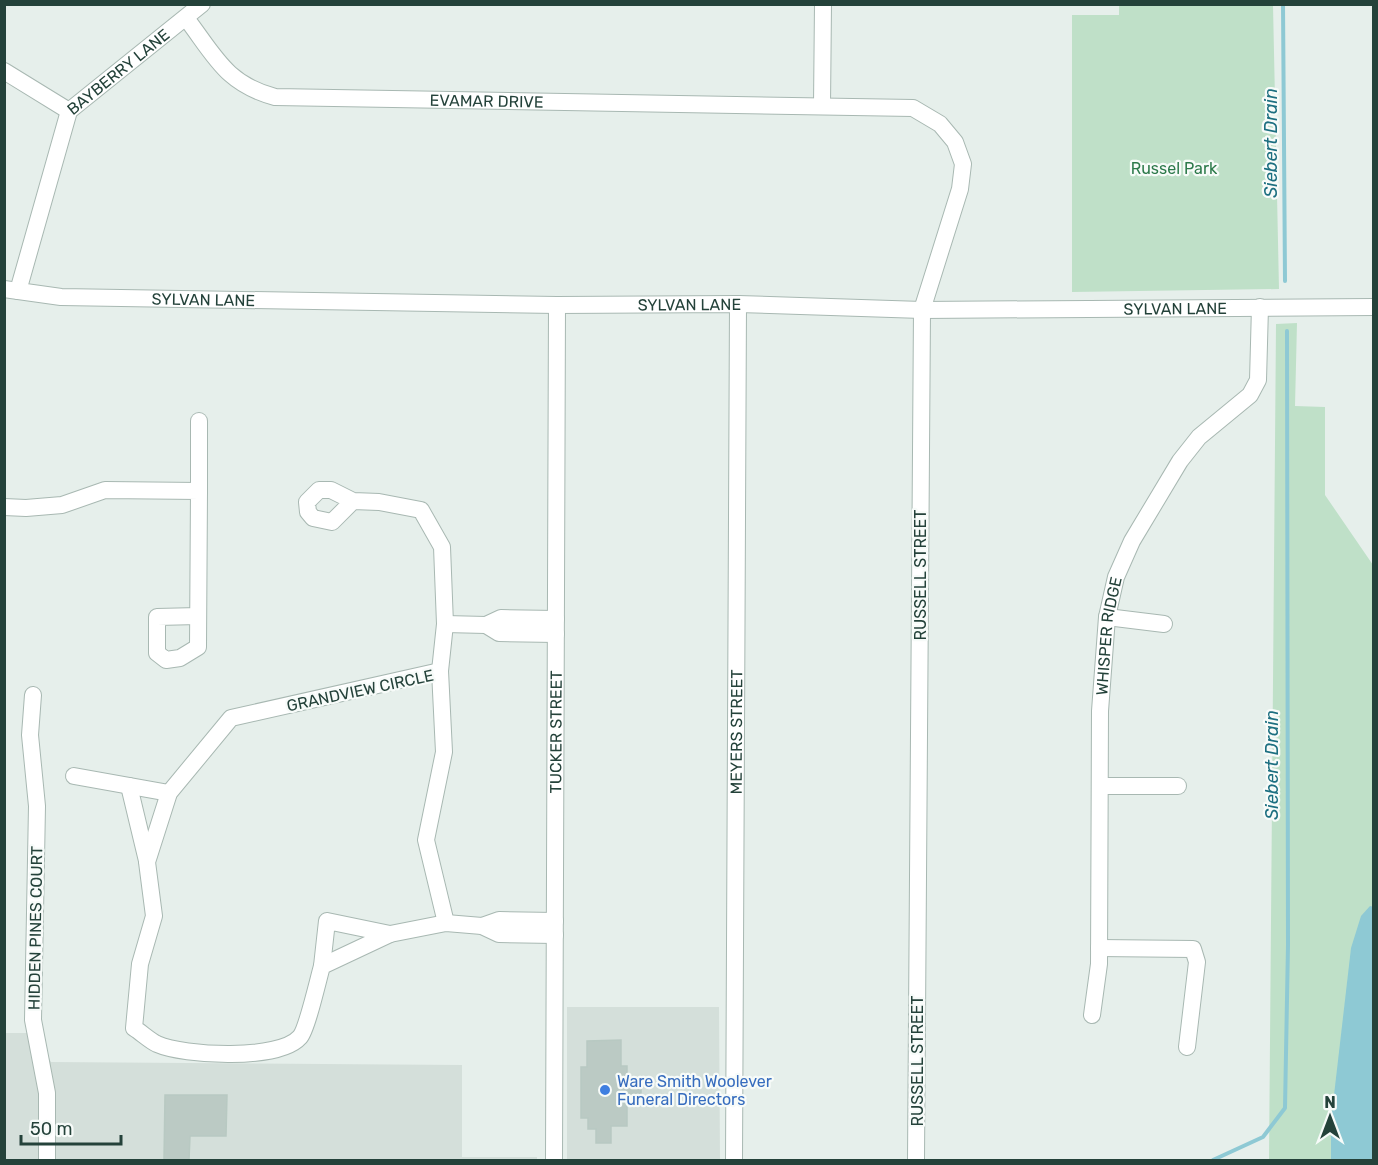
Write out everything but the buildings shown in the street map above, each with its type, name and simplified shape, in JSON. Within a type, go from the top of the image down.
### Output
[{"type":"street","name":"BAYBERRY LANE","points":[[11,290],[69,111],[202,4]]},
{"type":"street","points":[[822,105],[823,4]]},
{"type":"street","name":"EVAMAR DRIVE","points":[[186,18],[230,76],[251,91],[275,98],[822,105]]},
{"type":"street","points":[[4,71],[69,111]]},
{"type":"street","name":"RUSSELL STREET","points":[[822,105],[913,108],[940,124],[955,142],[963,164],[960,189],[922,310],[916,1161]]},
{"type":"street","name":"SYLVAN LANE","points":[[11,290],[61,297],[557,305],[738,304],[922,310],[1374,307]]},
{"type":"street","name":"MEYERS STREET","points":[[734,1161],[738,304]]},
{"type":"street","name":"TUCKER STREET","points":[[554,1161],[557,305]]},
{"type":"street","name":"WHISPER RIDGE","points":[[1092,1015],[1097,986],[1099,948],[1100,711],[1107,617],[1116,577],[1132,541],[1165,485],[1199,437],[1250,394],[1258,380],[1260,307]]},
{"type":"street","points":[[198,616],[199,421]]},
{"type":"street","points":[[4,507],[62,505],[105,490],[199,491]]},
{"type":"street","points":[[353,501],[379,502],[421,510],[442,548],[445,624],[440,671]]},
{"type":"street","points":[[1107,617],[1164,624]]},
{"type":"street","points":[[445,624],[486,625],[500,633],[556,626]]},
{"type":"street","name":"GRANDVIEW CIRCLE","points":[[147,862],[169,792],[231,718],[440,671],[444,752],[426,840],[447,923]]},
{"type":"street","name":"HIDDEN PINES COURT","points":[[33,695],[30,735],[37,806],[33,1020],[47,1093],[47,1161]]},
{"type":"street","points":[[74,776],[169,792]]},
{"type":"street","name":"GRANDVIEW CIRCLE","points":[[129,786],[147,862],[154,916],[140,964],[134,1028],[157,1044],[193,1053],[255,1052],[284,1047],[301,1036],[322,966]]},
{"type":"street","points":[[1100,786],[1178,786]]},
{"type":"street","points":[[322,966],[327,921],[390,934]]},
{"type":"street","points":[[322,966],[390,934],[447,923],[482,926],[498,934],[555,928]]},
{"type":"street","points":[[1099,948],[1193,949],[1197,962],[1187,1047]]},
{"type":"shaded area","points":[[567,1007],[719,1007],[720,1160],[567,1160]]},
{"type":"shaded area","points":[[4,1033],[35,1033],[51,1062],[462,1065],[462,1157],[537,1157],[537,1160],[5,1160]]},
{"type":"green space","name":"Russel Park","points":[[1119,5],[1273,5],[1279,289],[1072,292],[1072,15],[1119,15]]},
{"type":"green space","points":[[1297,323],[1295,406],[1325,407],[1325,495],[1373,565],[1374,1160],[1269,1160],[1276,324]]},
{"type":"water","points":[[1370,906],[1374,907],[1373,1160],[1331,1160],[1331,1121],[1351,948],[1361,916]]},
{"type":"waterway","name":"Siebert Drain","points":[[1283,4],[1285,281]]},
{"type":"waterway","name":"Siebert Drain","points":[[1213,1160],[1263,1137],[1285,1108],[1288,945],[1287,331]]},
{"type":"place","name":"Ware Smith Woolever Funeral Directors","points":[[605,1090]]}]
